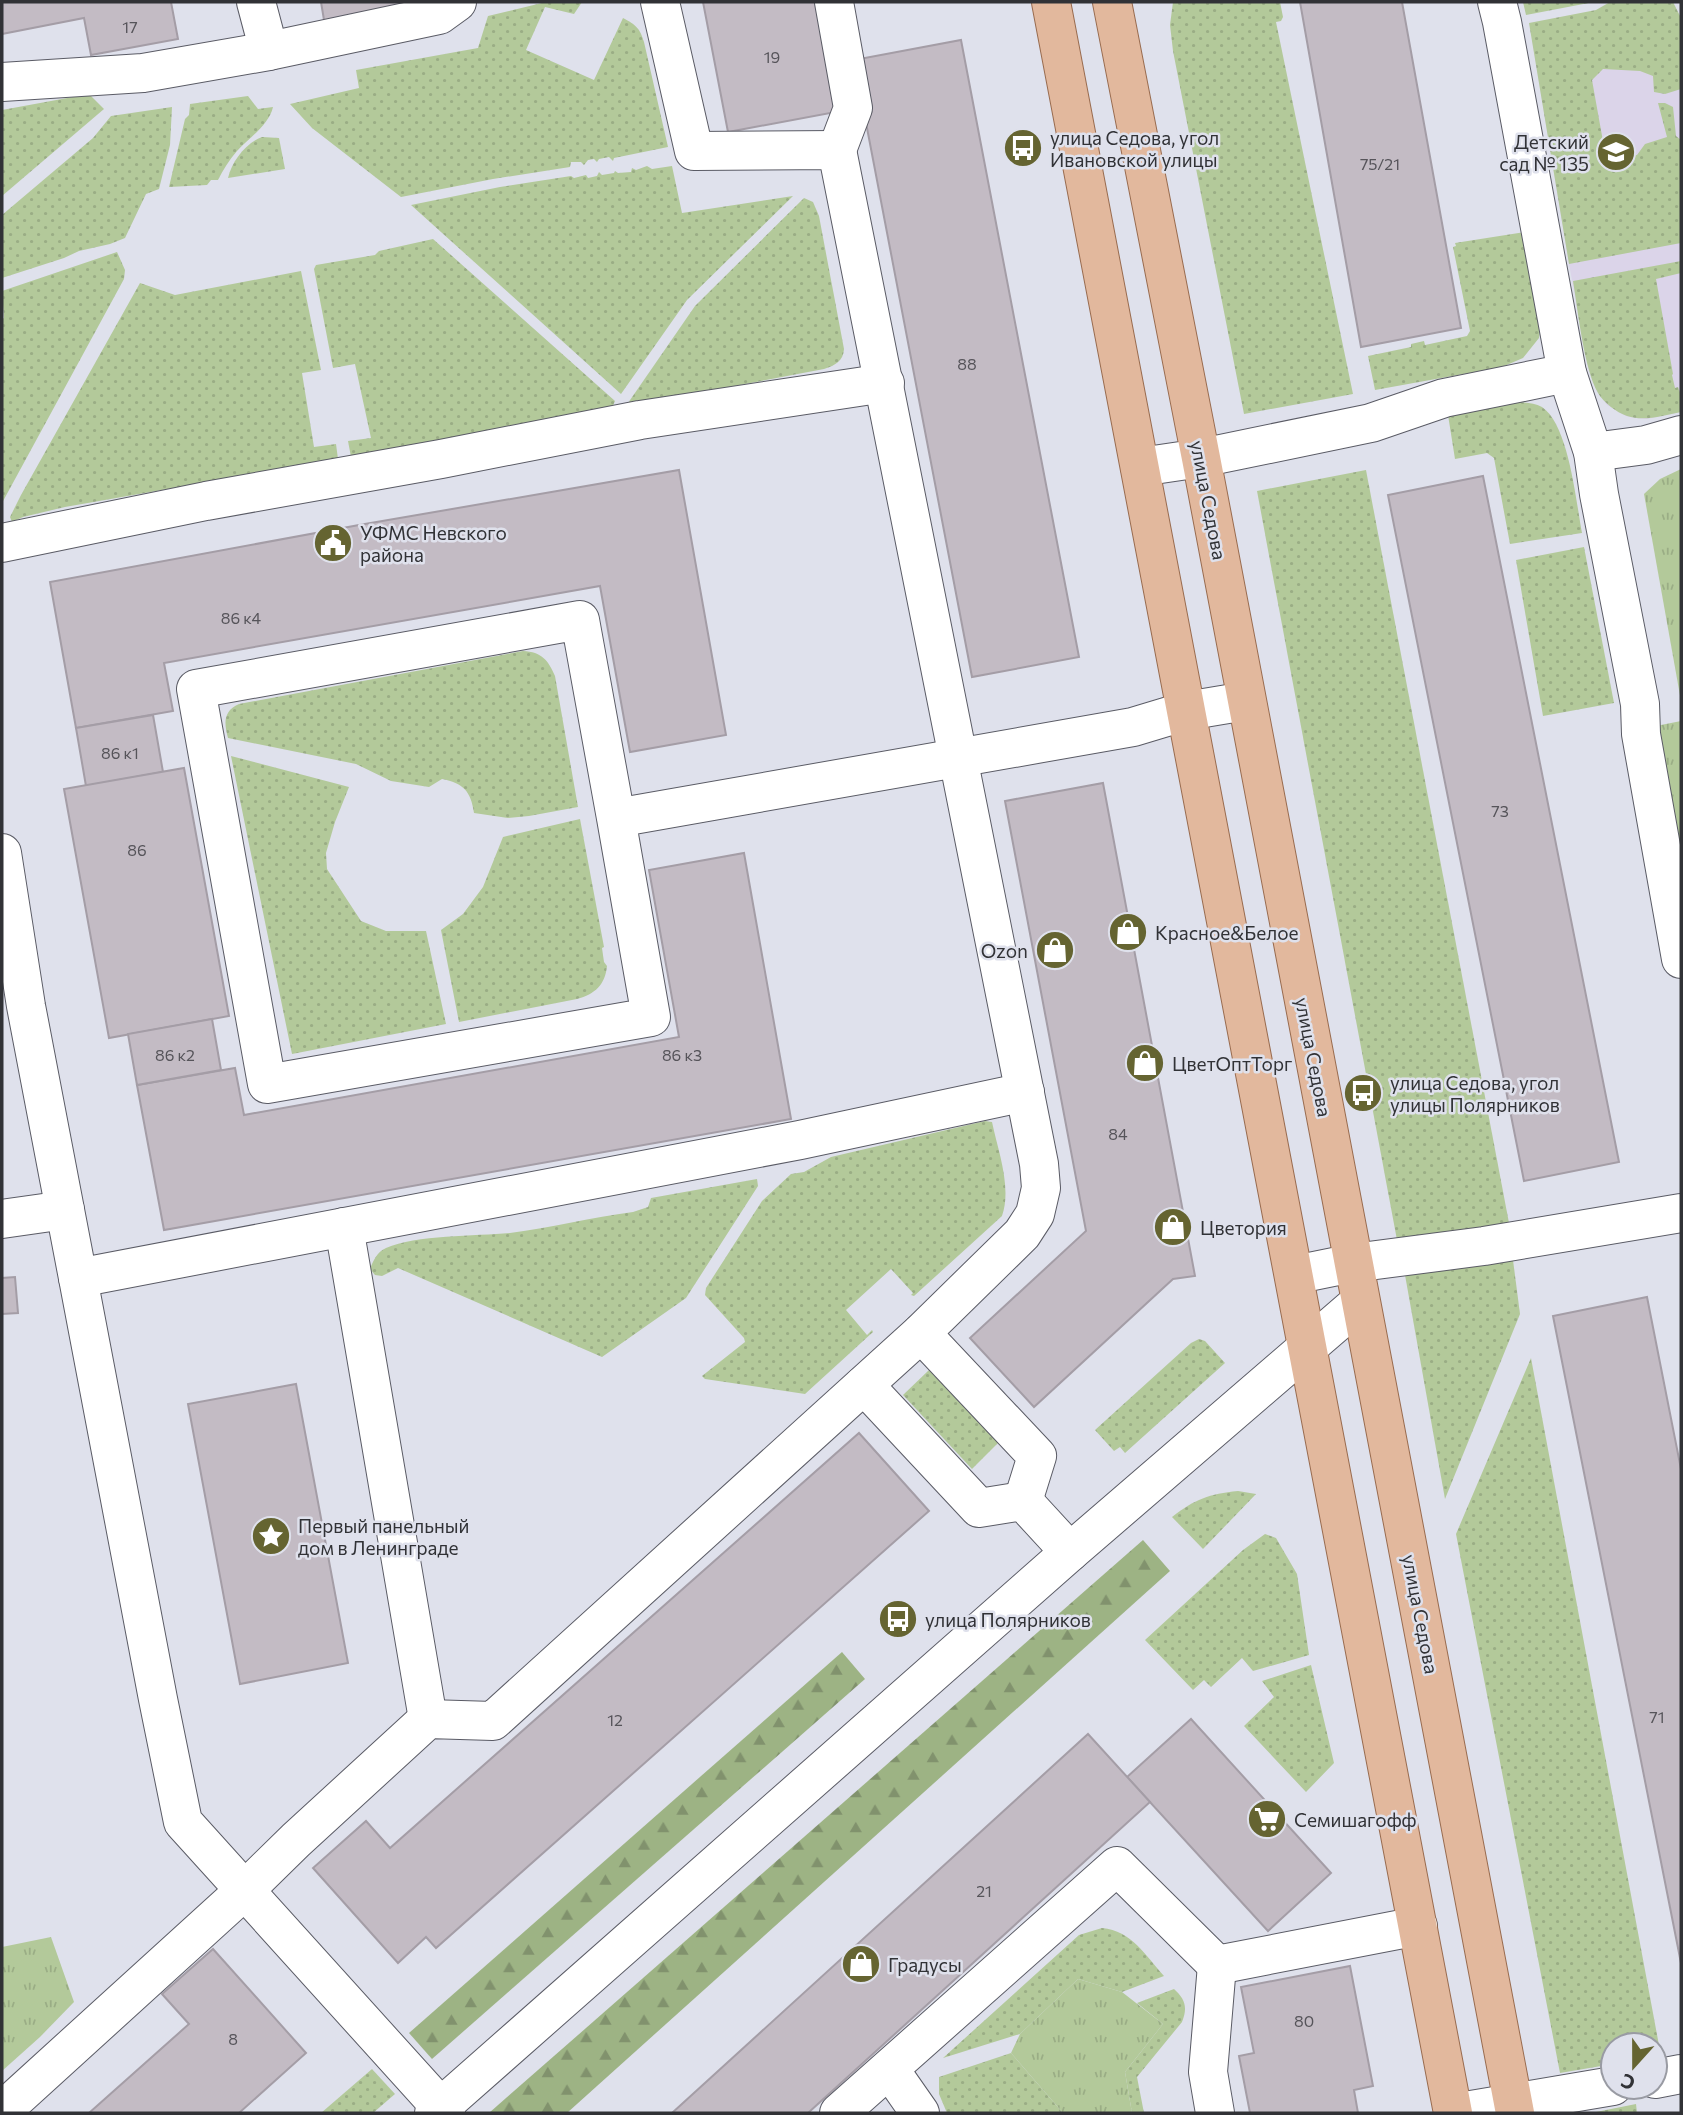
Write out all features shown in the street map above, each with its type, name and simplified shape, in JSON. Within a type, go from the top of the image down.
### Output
[{"type":"main road","points":[[1051,2],[1453,2113]]},
{"type":"main road","name":"улица Седова","points":[[1112,2],[1514,2108]]},
{"type":"street","points":[[257,2],[269,51]]},
{"type":"street","points":[[2,82],[144,72],[269,51],[439,15],[457,2]]},
{"type":"street","points":[[660,2],[694,151],[837,150]]},
{"type":"street","points":[[2,2111],[428,1719],[493,1721],[921,1333],[1022,1234],[1035,1214],[1041,1188],[1039,1164],[837,150],[853,108],[834,2]]},
{"type":"street","points":[[1497,2],[1567,373],[1593,452],[1640,704],[1641,734],[1681,959]]},
{"type":"street","points":[[1140,467],[1201,458],[1371,423],[1444,398],[1567,373]]},
{"type":"street","points":[[2,543],[206,501],[640,420],[885,383]]},
{"type":"street","points":[[1593,452],[1646,445],[1681,435]]},
{"type":"street","points":[[580,620],[616,818],[651,1017],[267,1084],[196,689],[580,620]]},
{"type":"street","points":[[616,818],[1133,727],[1186,711],[1246,701]]},
{"type":"street","points":[[2,853],[14,1009],[65,1210],[183,1822],[440,2111],[1070,1552],[1360,1303]]},
{"type":"street","points":[[78,1278],[800,1140],[1025,1092]]},
{"type":"street","points":[[2,1219],[65,1210]]},
{"type":"street","points":[[1294,1275],[1681,1213]]},
{"type":"street","points":[[344,1227],[428,1719]]},
{"type":"street","points":[[921,1333],[1037,1456],[1023,1501]]},
{"type":"street","points":[[864,1385],[979,1507],[1023,1501]]},
{"type":"street","points":[[1023,1501],[1070,1552]]},
{"type":"street","points":[[839,2113],[1117,1866],[1217,1965]]},
{"type":"street","points":[[1217,1965],[1418,1926]]},
{"type":"street","points":[[1215,2113],[1208,2072],[1217,1965]]},
{"type":"street","points":[[890,2070],[920,2113]]},
{"type":"street","points":[[1453,2113],[1514,2108],[1599,2089]]},
{"type":"shaded area","name":"Детский сад № 135","points":[[1681,18],[1681,412],[1647,419],[1636,418],[1626,416],[1607,405],[1589,371],[1532,39]]},
{"type":"green space","points":[[546,2],[582,2],[574,14],[545,7],[526,50],[594,80],[623,18],[637,27],[644,42],[668,147],[614,158],[613,161],[609,157],[597,162],[594,159],[588,160],[584,165],[581,162],[571,162],[570,167],[401,197],[312,128],[290,104],[359,88],[356,70],[478,48],[488,16]]},
{"type":"green space","points":[[1173,2],[1280,2],[1283,17],[1276,22],[1353,394],[1244,414],[1173,51],[1170,25]]},
{"type":"green space","points":[[1523,2],[1594,2],[1526,15]]},
{"type":"green space","points":[[1610,2],[1673,2],[1681,18],[1681,89],[1665,94],[1654,92],[1653,76],[1640,71],[1603,69],[1592,80],[1606,158],[1637,155],[1645,144],[1667,137],[1658,103],[1673,107],[1676,136],[1681,140],[1681,243],[1569,264],[1529,23],[1596,10]]},
{"type":"green space","points":[[89,94],[104,109],[2,196],[2,110]]},
{"type":"green space","points":[[248,96],[258,109],[273,107],[271,114],[234,154],[218,180],[211,180],[207,185],[169,187],[190,104]]},
{"type":"green space","points":[[172,107],[170,145],[159,189],[146,194],[125,238],[2,278],[2,215],[93,138],[111,116]]},
{"type":"green space","points":[[262,137],[279,138],[285,169],[228,178],[241,153]]},
{"type":"green space","points":[[647,166],[652,169],[672,166],[682,213],[793,196],[687,300],[621,394],[411,205],[571,176],[574,178],[586,175],[588,178],[597,176],[599,172],[602,175],[615,171],[631,172],[632,168],[636,170]]},
{"type":"green space","points":[[804,198],[813,202],[819,216],[844,349],[840,360],[824,369],[629,406],[628,403],[695,306]]},
{"type":"green space","points":[[1525,232],[1541,322],[1539,338],[1523,358],[1502,367],[1375,390],[1368,356],[1411,347],[1411,344],[1424,341],[1425,345],[1467,336],[1470,331],[1453,247],[1456,246],[1455,243]]},
{"type":"green space","points":[[433,239],[615,401],[612,408],[351,457],[348,441],[371,438],[355,364],[333,368],[314,269],[316,265],[375,255],[379,251]]},
{"type":"green space","points":[[117,252],[125,270],[124,279],[2,503],[2,291]]},
{"type":"green space","points":[[1681,261],[1681,273],[1656,279],[1672,375],[1675,388],[1678,387],[1681,395],[1681,412],[1648,418],[1627,416],[1607,404],[1593,383],[1582,339],[1573,281]]},
{"type":"green space","points":[[301,271],[321,370],[302,373],[314,447],[336,444],[338,459],[65,507],[12,522],[10,517],[21,495],[140,283],[175,295]]},
{"type":"green space","points":[[1520,402],[1542,407],[1559,430],[1570,465],[1582,533],[1510,544],[1494,458],[1487,453],[1455,459],[1448,415]]},
{"type":"green space","points":[[1681,469],[1681,701],[1644,494],[1660,479]]},
{"type":"green space","points":[[1366,470],[1509,1223],[1397,1240],[1257,491]]},
{"type":"green space","points":[[1584,547],[1614,703],[1543,716],[1516,560]]},
{"type":"green space","points":[[523,651],[544,658],[555,676],[578,807],[508,818],[474,813],[471,799],[465,789],[449,781],[442,779],[429,787],[391,781],[356,764],[228,738],[227,714],[239,704]]},
{"type":"green space","points":[[1681,721],[1681,849],[1679,849],[1656,726]]},
{"type":"green space","points":[[231,756],[349,787],[326,853],[327,869],[361,921],[386,931],[426,931],[446,1024],[292,1054]]},
{"type":"green space","points":[[580,819],[604,947],[604,962],[607,966],[601,983],[594,991],[577,999],[459,1022],[441,930],[463,914],[483,887],[503,837]]},
{"type":"green space","points":[[985,1121],[992,1122],[1003,1169],[1006,1193],[1002,1216],[914,1296],[891,1269],[846,1310],[867,1335],[872,1330],[873,1332],[805,1394],[705,1379],[702,1376],[745,1342],[705,1295],[706,1288],[762,1201],[791,1174],[804,1172],[831,1157]]},
{"type":"green space","points":[[757,1179],[758,1186],[686,1298],[602,1357],[398,1268],[382,1276],[375,1275],[370,1269],[380,1252],[399,1244],[429,1238],[510,1233],[633,1212],[648,1207],[651,1198]]},
{"type":"green space","points":[[1513,1260],[1520,1314],[1445,1499],[1405,1275]]},
{"type":"green space","points":[[1199,1339],[1205,1341],[1225,1363],[1125,1453],[1120,1447],[1114,1451],[1095,1430],[1191,1343]]},
{"type":"green space","points":[[1531,1358],[1656,2031],[1599,2031],[1599,2066],[1560,2073],[1456,1534]]},
{"type":"green space","points":[[929,1370],[998,1443],[972,1469],[903,1395]]},
{"type":"green space","points":[[1238,1491],[1256,1494],[1203,1549],[1172,1517],[1203,1498]]},
{"type":"green space","points":[[1265,1534],[1276,1538],[1297,1574],[1309,1655],[1253,1671],[1242,1658],[1211,1687],[1204,1680],[1193,1690],[1145,1640],[1243,1550]]},
{"type":"green space","points":[[1143,1540],[1170,1571],[567,2113],[489,2113]]},
{"type":"green space","points":[[842,1652],[865,1679],[432,2059],[409,2033]]},
{"type":"green space","points":[[1311,1665],[1334,1763],[1306,1792],[1244,1726],[1274,1697],[1262,1681]]},
{"type":"green space","points":[[1102,1928],[1130,1939],[1164,1976],[1122,1992],[1078,1979],[1020,2034],[943,2058],[1079,1935]]},
{"type":"green space","points":[[51,1937],[74,2002],[2,2071],[2,1947]]},
{"type":"green space","points":[[1078,1979],[1122,1992],[1163,2024],[1125,2072],[1132,2113],[1063,2113],[1011,2053],[1020,2034]]},
{"type":"green space","points":[[1174,1989],[1184,2004],[1184,2017],[1137,2077],[1144,2113],[1132,2113],[1125,2072],[1163,2024],[1137,2003]]},
{"type":"green space","points":[[1011,2053],[1063,2113],[947,2113],[939,2094],[939,2077]]},
{"type":"green space","points":[[372,2069],[395,2094],[373,2113],[321,2113]]},
{"type":"green space","points":[[1636,2104],[1637,2113],[1591,2113]]},
{"type":"building","points":[[2,2],[171,2],[178,39],[91,55],[84,18],[2,34]]},
{"type":"building","points":[[321,2],[436,2],[325,26]]},
{"type":"building","points":[[703,2],[820,2],[841,111],[728,132]]},
{"type":"building","points":[[1300,2],[1402,2],[1461,328],[1361,347]]},
{"type":"building","points":[[961,40],[1079,657],[972,677],[854,60]]},
{"type":"building","points":[[679,470],[726,735],[630,752],[600,586],[164,663],[173,711],[76,728],[50,582]]},
{"type":"building","points":[[1483,476],[1619,1162],[1524,1181],[1388,495]]},
{"type":"building","points":[[153,715],[163,772],[86,786],[76,728]]},
{"type":"building","points":[[184,768],[229,1016],[109,1038],[64,789]]},
{"type":"building","points":[[1103,783],[1195,1276],[1173,1279],[1034,1407],[970,1338],[1086,1231],[1005,801]]},
{"type":"building","points":[[744,853],[791,1119],[164,1230],[137,1085],[235,1068],[244,1115],[679,1037],[649,870]]},
{"type":"building","points":[[212,1019],[221,1070],[137,1085],[128,1034]]},
{"type":"building","points":[[15,1277],[18,1313],[2,1314],[2,1278]]},
{"type":"building","points":[[1647,1297],[1681,1469],[1681,1963],[1553,1316]]},
{"type":"building","points":[[296,1384],[348,1663],[240,1684],[188,1404]]},
{"type":"building","points":[[859,1433],[929,1511],[436,1948],[426,1937],[398,1963],[313,1868],[366,1821],[390,1848]]},
{"type":"building","points":[[1191,1719],[1331,1873],[1268,1931],[1127,1777]]},
{"type":"building","points":[[1088,1734],[1150,1802],[808,2113],[672,2113]]},
{"type":"building","points":[[213,1949],[306,2053],[239,2113],[89,2113],[189,2024],[162,1994]]},
{"type":"building","points":[[1350,1966],[1373,2086],[1354,2090],[1358,2113],[1250,2113],[1239,2056],[1254,2053],[1241,1987]]},
{"type":"place","name":"улица Седова, угол Ивановской улицы","points":[[1023,148]]},
{"type":"place","name":"Детский сад № 135","points":[[1616,152]]},
{"type":"place","name":"УФМС Невского района","points":[[333,543]]},
{"type":"place","name":"Красное&Белое","points":[[1128,932]]},
{"type":"place","name":"Ozon","points":[[1055,950]]},
{"type":"place","name":"ЦветОптТорг","points":[[1145,1063]]},
{"type":"place","name":"улица Седова, угол улицы Полярников","points":[[1363,1093]]},
{"type":"place","name":"Цветория","points":[[1173,1227]]},
{"type":"place","name":"Первый панельный дом в Ленинграде","points":[[271,1536]]},
{"type":"place","name":"улица Полярников","points":[[898,1619]]},
{"type":"place","name":"Семишагофф","points":[[1267,1819]]},
{"type":"place","name":"Градусы","points":[[861,1964]]}]
